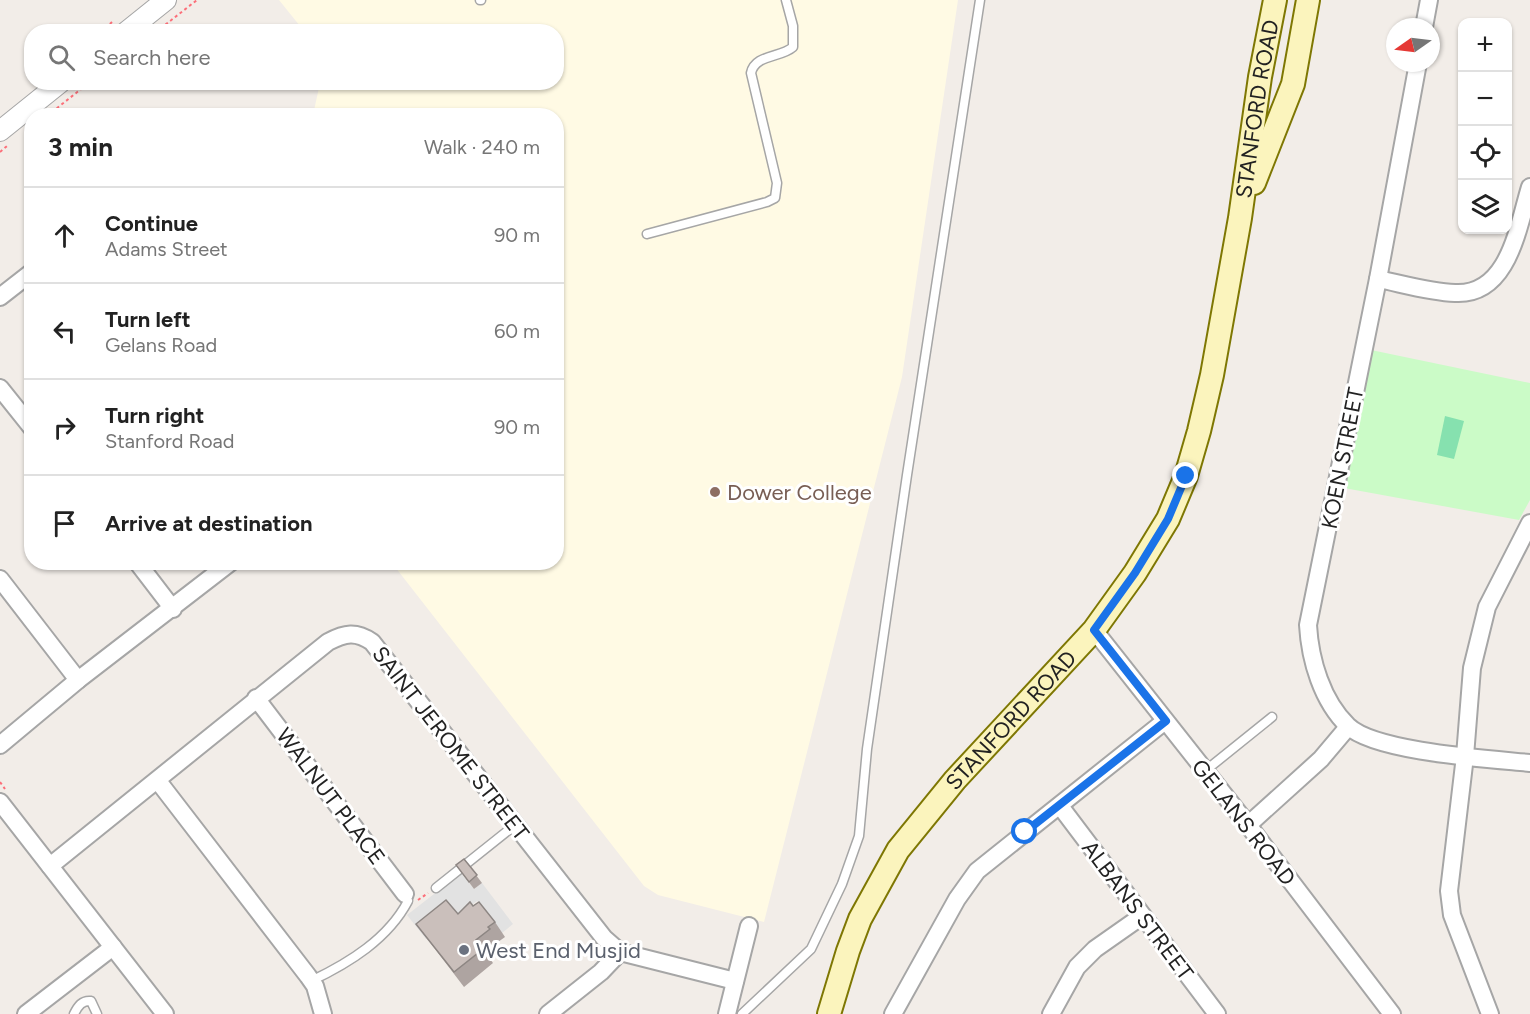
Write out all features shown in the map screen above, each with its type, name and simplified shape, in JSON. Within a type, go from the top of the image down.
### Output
[{"type":"main road","name":"STANFORD ROAD","points":[[829,1014],[860,919],[898,850],[955,780],[1094,630],[1135,573],[1168,519],[1186,476],[1212,375],[1240,218],[1260,77],[1275,0]]},
{"type":"main road","name":"STANFORD ROAD","points":[[1240,218],[1293,84],[1308,0]]},
{"type":"street","points":[[136,24],[166,0]]},
{"type":"street","points":[[1426,18],[1429,0]]},
{"type":"street","name":"KOEN STREET","points":[[1348,727],[1325,693],[1309,645],[1308,625],[1378,279],[1416,72]]},
{"type":"street","points":[[29,108],[52,90]]},
{"type":"street","points":[[0,131],[24,112]]},
{"type":"street","points":[[1378,279],[1454,293],[1470,293],[1486,286],[1500,271],[1511,249],[1530,187]]},
{"type":"street","points":[[0,297],[24,278]]},
{"type":"street","points":[[0,388],[24,418]]},
{"type":"street","points":[[1490,1014],[1449,906],[1449,891],[1465,756],[1472,668],[1487,608],[1530,523]]},
{"type":"street","points":[[143,570],[172,609]]},
{"type":"street","points":[[0,746],[78,680],[221,570]]},
{"type":"street","points":[[0,579],[78,680]]},
{"type":"street","name":"GELANS ROAD","points":[[1094,630],[1248,825],[1392,1014]]},
{"type":"street","name":"SAINT JEROME STREET","points":[[50,866],[328,642],[352,633],[372,642],[598,931],[620,952],[735,981]]},
{"type":"street","name":"WALNUT PLACE","points":[[256,698],[406,897]]},
{"type":"street","points":[[893,1014],[957,899],[977,872],[1166,721]]},
{"type":"street","points":[[1248,825],[1321,759],[1348,727],[1368,737],[1403,747],[1530,762]]},
{"type":"street","points":[[158,781],[315,986],[323,1014]]},
{"type":"street","points":[[0,802],[165,1014]]},
{"type":"street","name":"ALBANS STREET","points":[[1060,806],[1217,1014]]},
{"type":"street","points":[[1051,1014],[1077,967],[1095,949],[1142,916]]},
{"type":"street","points":[[727,1014],[749,926]]},
{"type":"street","points":[[26,1014],[112,947]]},
{"type":"street","points":[[548,1014],[601,972],[620,952]]},
{"type":"lane","points":[[647,234],[775,198],[777,183],[751,73],[752,66],[756,62],[787,53],[794,47],[793,26],[786,0]]},
{"type":"lane","points":[[742,1014],[811,949],[842,884],[859,836],[867,749],[980,0]]},
{"type":"lane","points":[[1205,771],[1272,717]]},
{"type":"lane","points":[[436,888],[515,825]]},
{"type":"lane","points":[[311,981],[338,968],[374,942],[395,921],[406,897]]},
{"type":"lane","points":[[74,1014],[77,1008],[91,1001],[97,1014]]},
{"type":"path","points":[[166,24],[197,0]]},
{"type":"path","points":[[57,108],[80,90]]},
{"type":"shaded area","name":"Dower College","points":[[279,0],[958,0],[902,377],[764,922],[658,895],[644,886],[397,570],[564,570],[564,108],[315,108],[318,90],[564,90],[564,24],[298,24]]},
{"type":"shaded area","points":[[461,873],[474,889],[482,883],[513,924],[502,933],[477,901],[426,939],[407,915]]},
{"type":"green space","points":[[1371,350],[1530,383],[1530,500],[1519,520],[1344,488]]},
{"type":"green space","points":[[1445,416],[1464,421],[1454,459],[1437,455]]},
{"type":"building","points":[[464,859],[477,875],[469,882],[456,865]]},
{"type":"building","name":"West End Musjid","points":[[446,900],[458,914],[470,902],[473,906],[479,902],[495,922],[476,940],[483,949],[454,972],[416,924]]},
{"type":"place","name":"Dower College","points":[[715,492]]},
{"type":"place","name":"West End Musjid","points":[[464,950]]},
{"type":"route","points":[[1025,832],[1166,721],[1094,630],[1135,573],[1168,519],[1186,476]]}]
